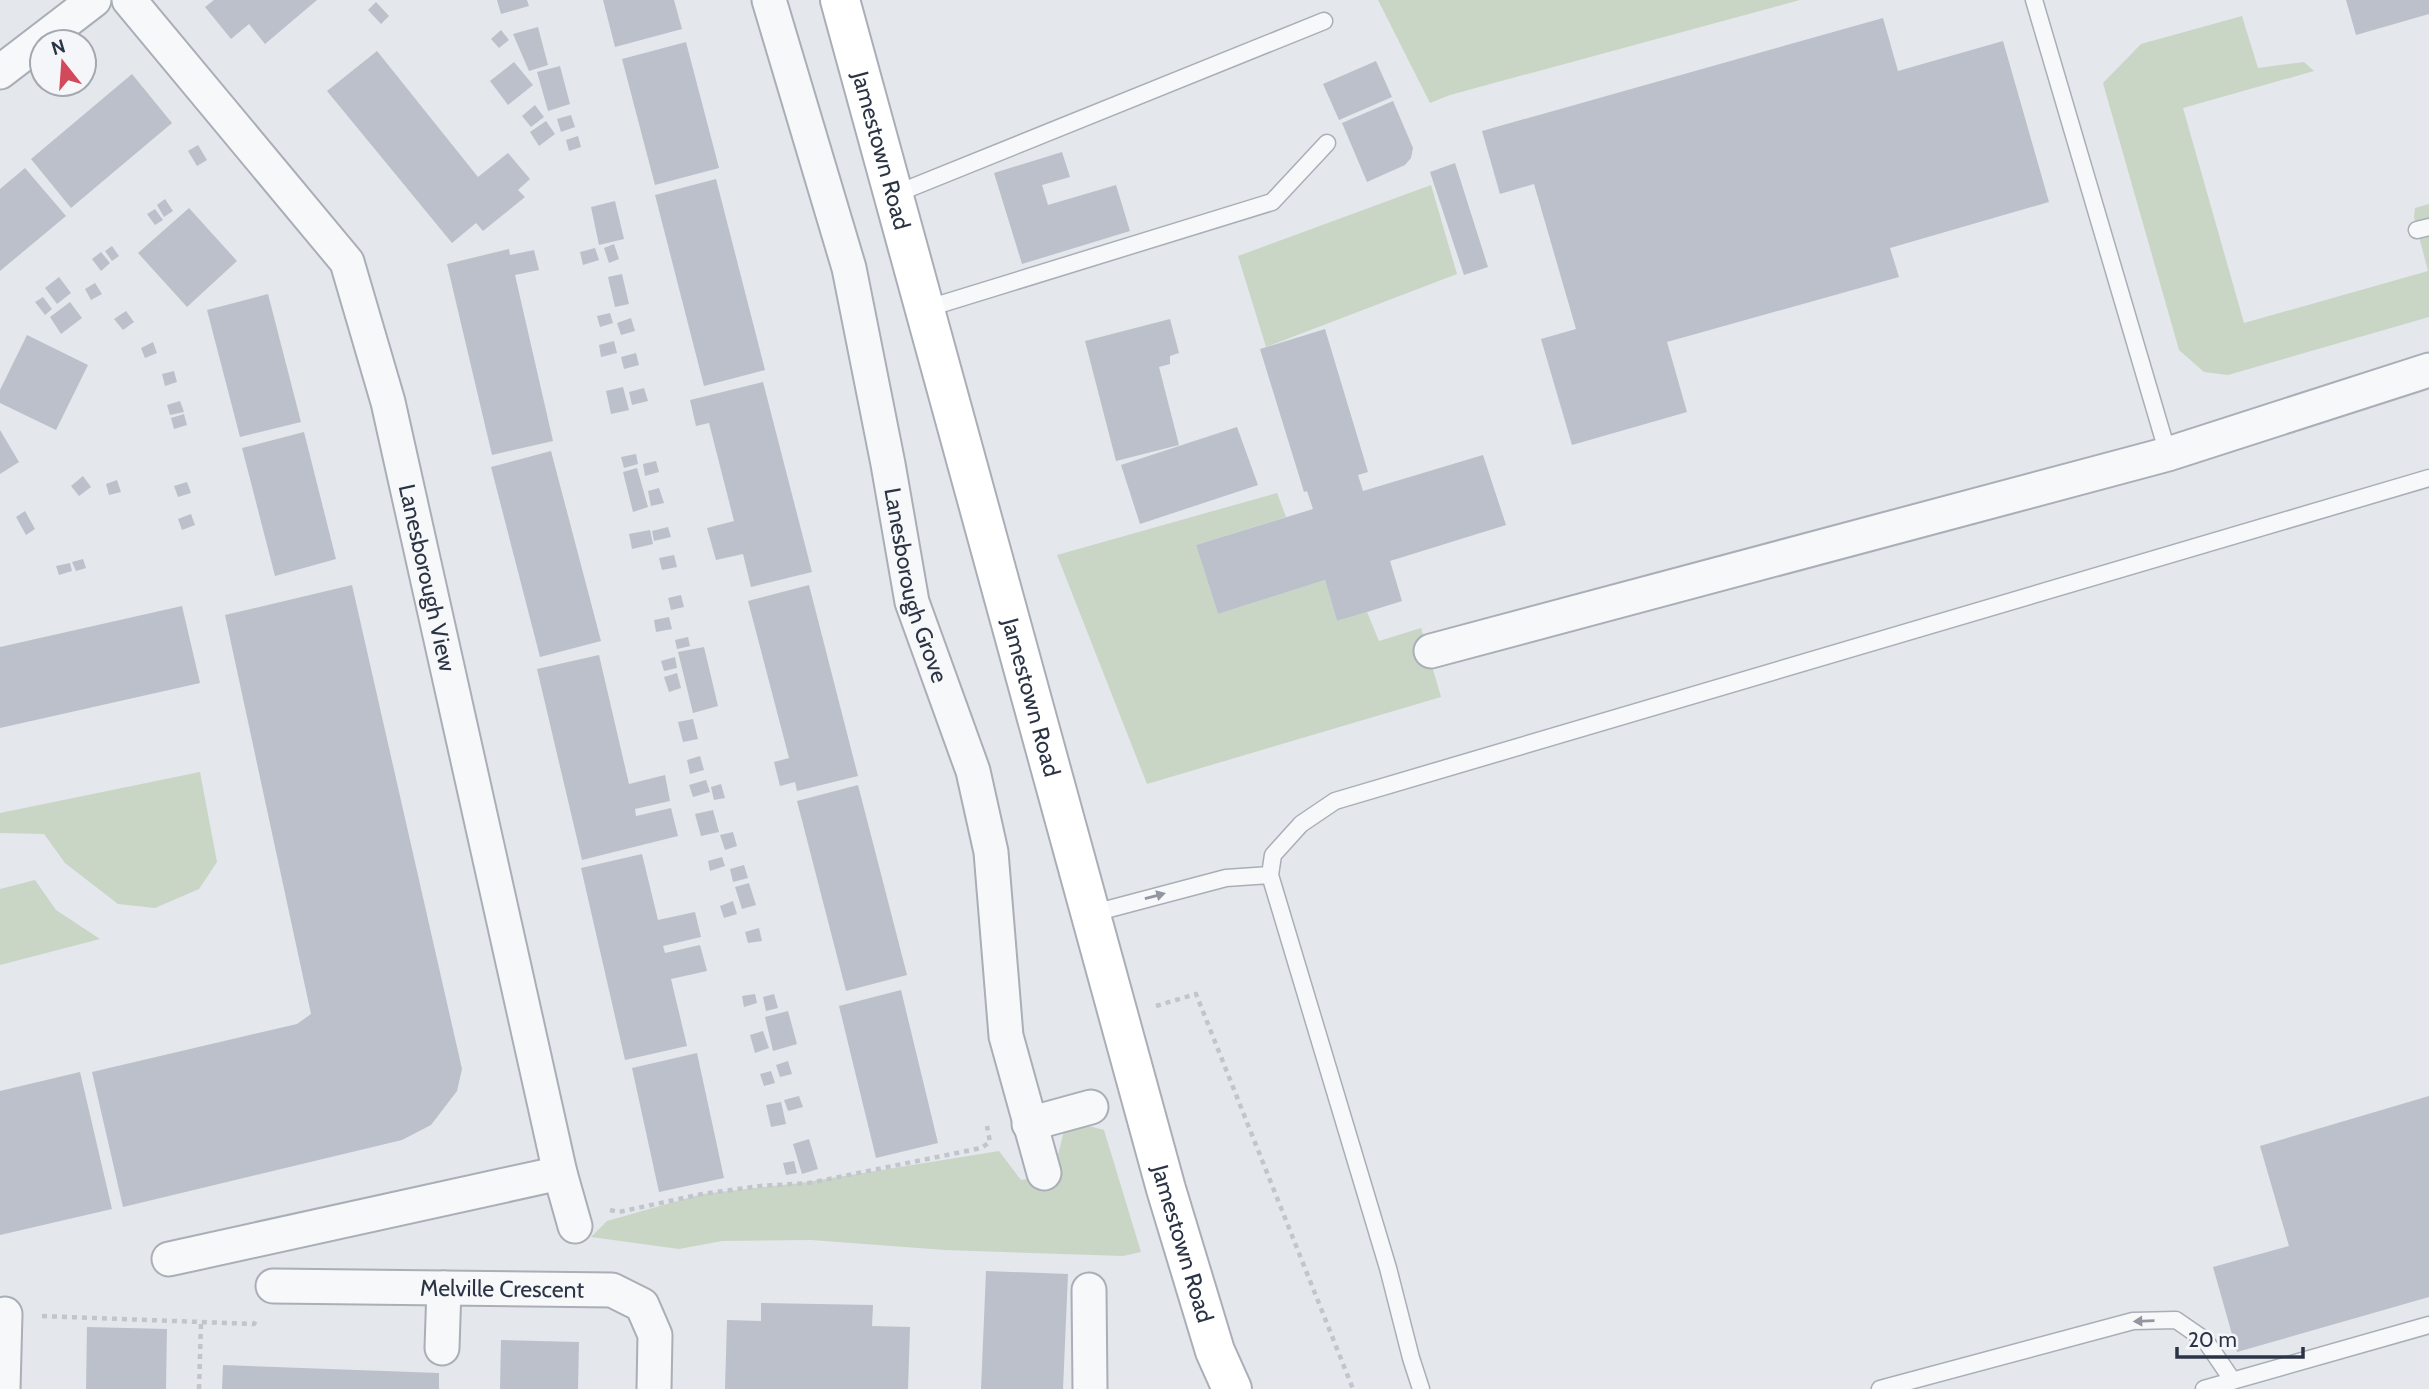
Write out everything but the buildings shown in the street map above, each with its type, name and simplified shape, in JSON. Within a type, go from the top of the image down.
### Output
[{"type":"street","points":[[0,72],[93,0]]},
{"type":"street","name":"Lanesborough View","points":[[129,0],[347,262],[391,415],[560,1173],[575,1226]]},
{"type":"street","name":"Lanesborough Grove","points":[[769,0],[849,268],[912,602],[973,771],[991,852],[1006,1036],[1044,1173]]},
{"type":"street","name":"Jamestown Road","points":[[840,0],[1182,1248],[1215,1352],[1232,1389]]},
{"type":"street","points":[[1432,651],[2168,454],[2429,370]]},
{"type":"street","points":[[1029,1124],[1091,1107]]},
{"type":"street","points":[[169,1259],[560,1173]]},
{"type":"street","name":"Melville Crescent","points":[[273,1286],[612,1290],[642,1305],[655,1335],[654,1389]]},
{"type":"street","points":[[442,1348],[444,1288]]},
{"type":"street","points":[[1089,1290],[1090,1389]]},
{"type":"street","points":[[3,1389],[5,1314]]},
{"type":"lane","points":[[2034,0],[2168,454]]},
{"type":"lane","points":[[893,195],[1324,21]]},
{"type":"lane","points":[[925,309],[1272,202],[1327,144]]},
{"type":"lane","points":[[1421,1389],[1410,1358],[1388,1268],[1270,875],[1273,855],[1301,824],[1335,801],[2429,478]]},
{"type":"lane","points":[[1090,914],[1226,878],[1270,875]]},
{"type":"lane","points":[[1880,1389],[2133,1321],[2176,1320],[2205,1340],[2233,1381]]},
{"type":"lane","points":[[2204,1389],[2429,1325]]},
{"type":"path","points":[[1148,1008],[1196,994],[1353,1389]]},
{"type":"path","points":[[606,1209],[619,1212],[702,1194],[809,1183],[981,1148],[990,1142],[986,1119]]},
{"type":"path","points":[[5,1314],[254,1324],[273,1286]]},
{"type":"path","points":[[199,1389],[201,1323]]},
{"type":"green space","points":[[1378,0],[1800,0],[1450,95],[1430,103]]},
{"type":"green space","points":[[2242,16],[2258,68],[2304,62],[2314,71],[2183,108],[2244,323],[2428,271],[2414,217],[2415,208],[2429,204],[2429,317],[2228,375],[2204,372],[2179,350],[2103,83],[2141,44]]},
{"type":"green space","points":[[1431,185],[1457,274],[1266,347],[1238,256]]},
{"type":"green space","points":[[1277,493],[1286,517],[1196,545],[1218,614],[1325,580],[1337,621],[1367,612],[1379,641],[1421,628],[1441,697],[1147,784],[1057,555]]},
{"type":"green space","points":[[200,772],[217,862],[199,889],[155,908],[118,904],[65,863],[44,834],[0,833],[0,813]]},
{"type":"green space","points":[[35,880],[56,910],[100,939],[0,965],[0,889]]},
{"type":"green space","points":[[1089,1126],[1104,1130],[1141,1252],[1123,1256],[945,1250],[811,1240],[722,1241],[679,1249],[591,1237],[607,1221],[702,1194],[801,1183],[999,1151],[1021,1180],[1062,1173],[1056,1163],[1064,1131]]}]
